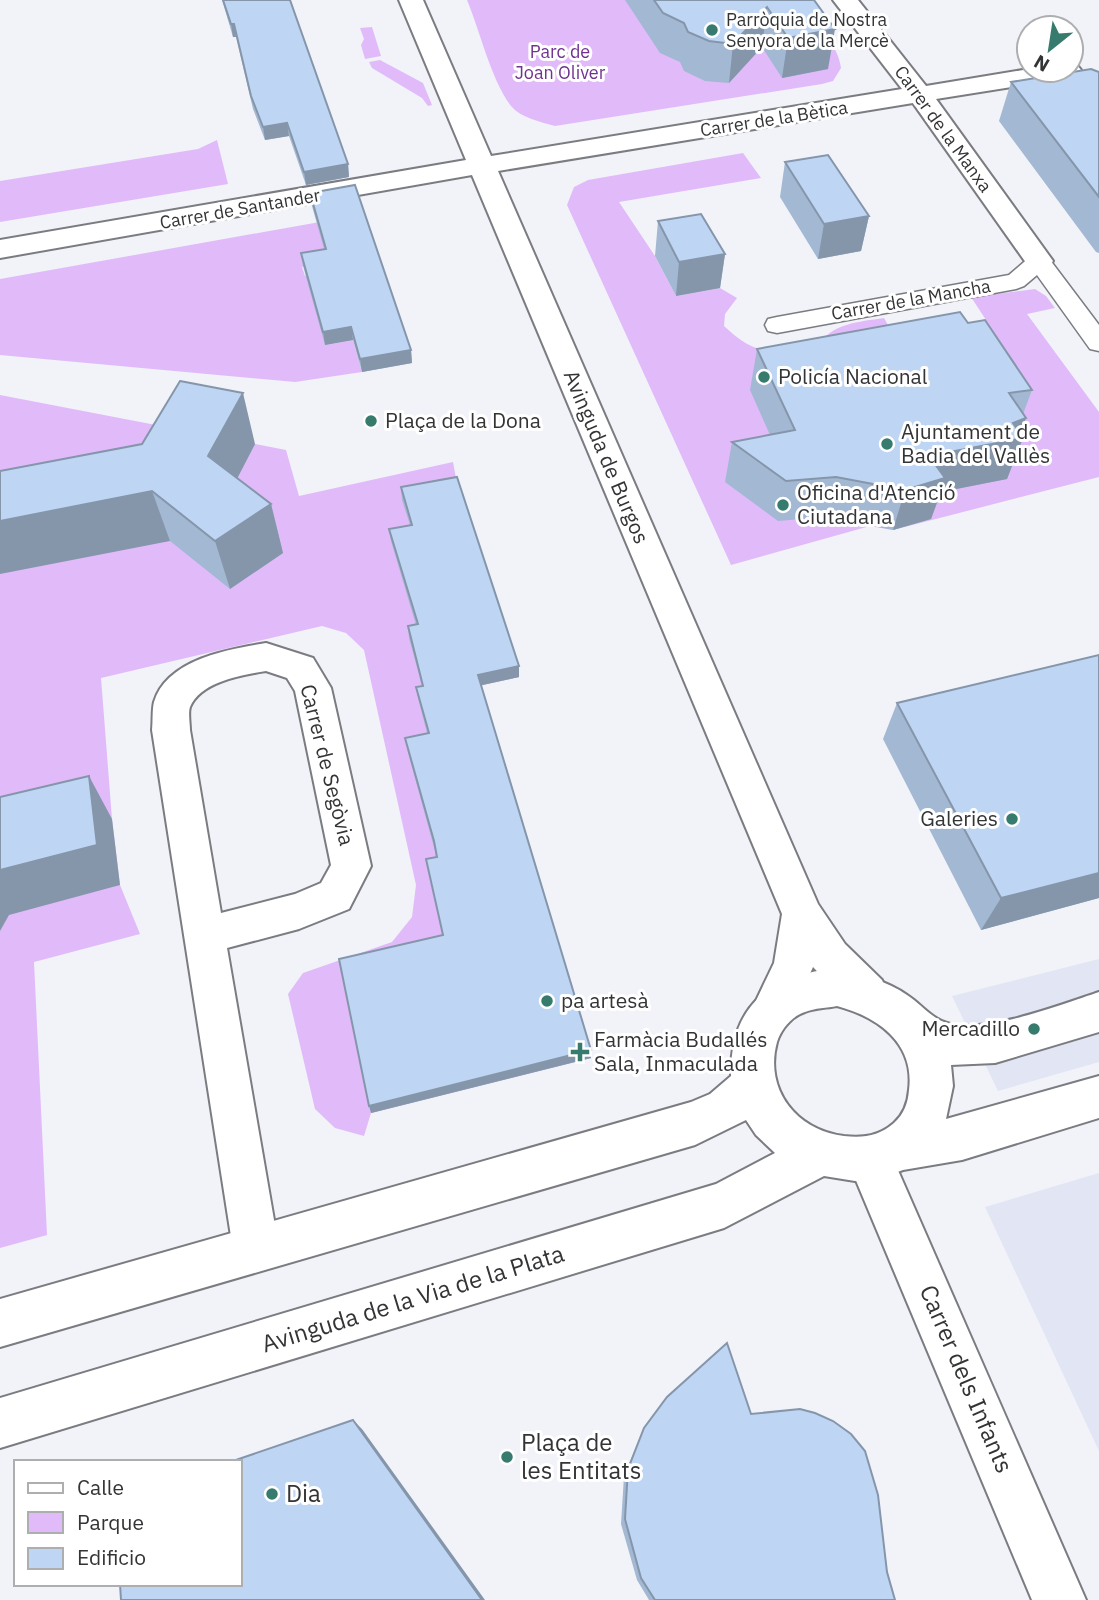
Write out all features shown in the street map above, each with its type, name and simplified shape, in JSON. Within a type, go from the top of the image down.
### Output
[{"type":"street","name":"Avinguda de Burgos","points":[[411,0],[802,914],[815,938],[840,970],[867,994]]},
{"type":"street","name":"Carrer de la Manxa","points":[[845,0],[920,95],[1038,261]]},
{"type":"street","name":"Carrer de la Bètica","points":[[480,166],[1015,79]]},
{"type":"street","name":"Carrer de Santander","points":[[0,249],[480,166]]},
{"type":"street","name":"Carrer de Segòvia","points":[[207,935],[299,911],[335,896],[351,866],[313,688],[300,667],[267,657],[217,666],[188,684],[173,703],[171,730],[207,935],[256,1249]]},
{"type":"street","name":"Avinguda de Burgos","points":[[774,1009],[792,976],[802,914]]},
{"type":"street","points":[[1099,1012],[962,1048],[937,1042],[867,994],[837,987],[806,991],[774,1009],[764,1020],[753,1045],[753,1085],[766,1114],[789,1139],[818,1155],[837,1160],[962,1138],[1099,1097]]},
{"type":"street","points":[[885,1153],[916,1133],[930,1107],[933,1076],[925,1046],[907,1020]]},
{"type":"street","points":[[0,1323],[695,1123],[726,1109],[753,1085]]},
{"type":"street","name":"Carrer dels Infants","points":[[885,1153],[1059,1600]]},
{"type":"street","name":"Avinguda de la Via de la Plata","points":[[0,1423],[724,1205],[818,1155]]},
{"type":"lane","name":"Carrer de la Mancha","points":[[777,325],[1016,281],[1038,261]]},
{"type":"lane","points":[[1038,261],[1097,336]]},
{"type":"shaded area","name":"Mercadillo","points":[[1099,959],[1099,1062],[998,1091],[952,996]]},
{"type":"shaded area","points":[[1099,1173],[1099,1451],[985,1207]]},
{"type":"green space","name":"Parc de Joan Oliver","points":[[467,0],[799,0],[830,41],[841,68],[833,81],[822,84],[555,126],[526,117],[511,106],[492,69]]},
{"type":"green space","points":[[372,27],[381,56],[365,59],[361,45],[364,39],[360,28]]},
{"type":"green space","points":[[380,60],[423,83],[432,105],[428,106],[422,98],[372,68],[369,62]]},
{"type":"green space","points":[[217,140],[228,184],[0,222],[0,181],[198,149]]},
{"type":"green space","points":[[743,153],[761,178],[619,202],[655,256],[676,296],[720,288],[737,298],[725,314],[724,326],[747,344],[777,351],[817,346],[823,338],[838,328],[874,319],[884,318],[896,339],[986,320],[971,297],[1035,289],[1046,296],[1055,308],[1027,314],[1099,412],[1099,477],[893,530],[870,526],[731,565],[567,205],[574,187],[588,180]]},
{"type":"green space","points":[[359,215],[328,262],[302,267],[305,276],[313,275],[325,345],[353,340],[362,372],[295,382],[0,355],[0,279]]},
{"type":"green space","points":[[0,395],[286,450],[299,496],[453,462],[458,489],[519,677],[479,686],[591,1058],[371,1113],[364,1136],[335,1128],[315,1109],[288,994],[303,973],[392,942],[412,917],[416,885],[364,650],[346,633],[322,626],[101,678],[120,885],[140,934],[34,962],[47,1235],[0,1248]]},
{"type":"building","points":[[223,0],[290,0],[348,164],[304,172],[287,123],[263,127],[251,96],[234,24],[231,24]]},
{"type":"building","points":[[654,0],[814,0],[835,29],[788,38],[767,7],[733,44],[709,41],[688,32],[684,23],[663,13]]},
{"type":"building","points":[[1085,70],[1099,72],[1099,197],[1011,82],[1085,84]]},
{"type":"building","points":[[828,155],[869,216],[824,224],[785,162]]},
{"type":"building","points":[[355,185],[411,350],[360,359],[351,327],[323,332],[301,253],[326,249],[310,193]]},
{"type":"building","points":[[701,214],[725,254],[679,262],[658,221]]},
{"type":"building","name":"Ajuntament de Badia del Vallès","points":[[960,312],[968,323],[985,320],[1032,390],[1009,393],[1026,418],[1013,423],[1023,438],[929,456],[945,478],[905,490],[836,477],[786,481],[732,442],[795,430],[757,349]]},
{"type":"building","points":[[180,381],[243,393],[208,456],[271,504],[215,541],[152,491],[0,521],[0,471],[142,444]]},
{"type":"building","points":[[457,477],[519,666],[478,675],[591,1050],[369,1106],[339,959],[443,935],[426,859],[437,857],[434,841],[405,738],[429,733],[416,687],[423,686],[408,626],[418,624],[389,529],[412,525],[401,487]]},
{"type":"building","name":"Galeries","points":[[1099,655],[1099,873],[1001,898],[897,703]]},
{"type":"building","points":[[89,776],[97,845],[0,870],[0,797]]},
{"type":"building","points":[[727,1343],[751,1414],[800,1409],[815,1413],[833,1421],[851,1434],[865,1451],[878,1495],[887,1572],[895,1600],[655,1600],[641,1578],[625,1519],[628,1469],[644,1428],[667,1397]]},
{"type":"building","points":[[353,1420],[482,1600],[121,1600],[120,1586],[242,1586],[242,1460],[236,1460]]},
{"type":"place","name":"Parròquia de Nostra Senyora de la Mercè","points":[[712,30]]},
{"type":"place","name":"Policía Nacional","points":[[764,377]]},
{"type":"place","name":"Plaça de la Dona","points":[[371,421]]},
{"type":"place","name":"Ajuntament de Badia del Vallès","points":[[887,444]]},
{"type":"place","name":"Oficina d'Atenció Ciutadana","points":[[783,505]]},
{"type":"place","name":"Galeries","points":[[1012,819]]},
{"type":"place","name":"pa artesà","points":[[547,1001]]},
{"type":"place","name":"Mercadillo","points":[[1034,1029]]},
{"type":"place","name":"Farmàcia Budallés Sala, Inmaculada","points":[[580,1052]]},
{"type":"place","name":"Plaça de les Entitats","points":[[507,1457]]},
{"type":"place","name":"Dia","points":[[272,1494]]}]
